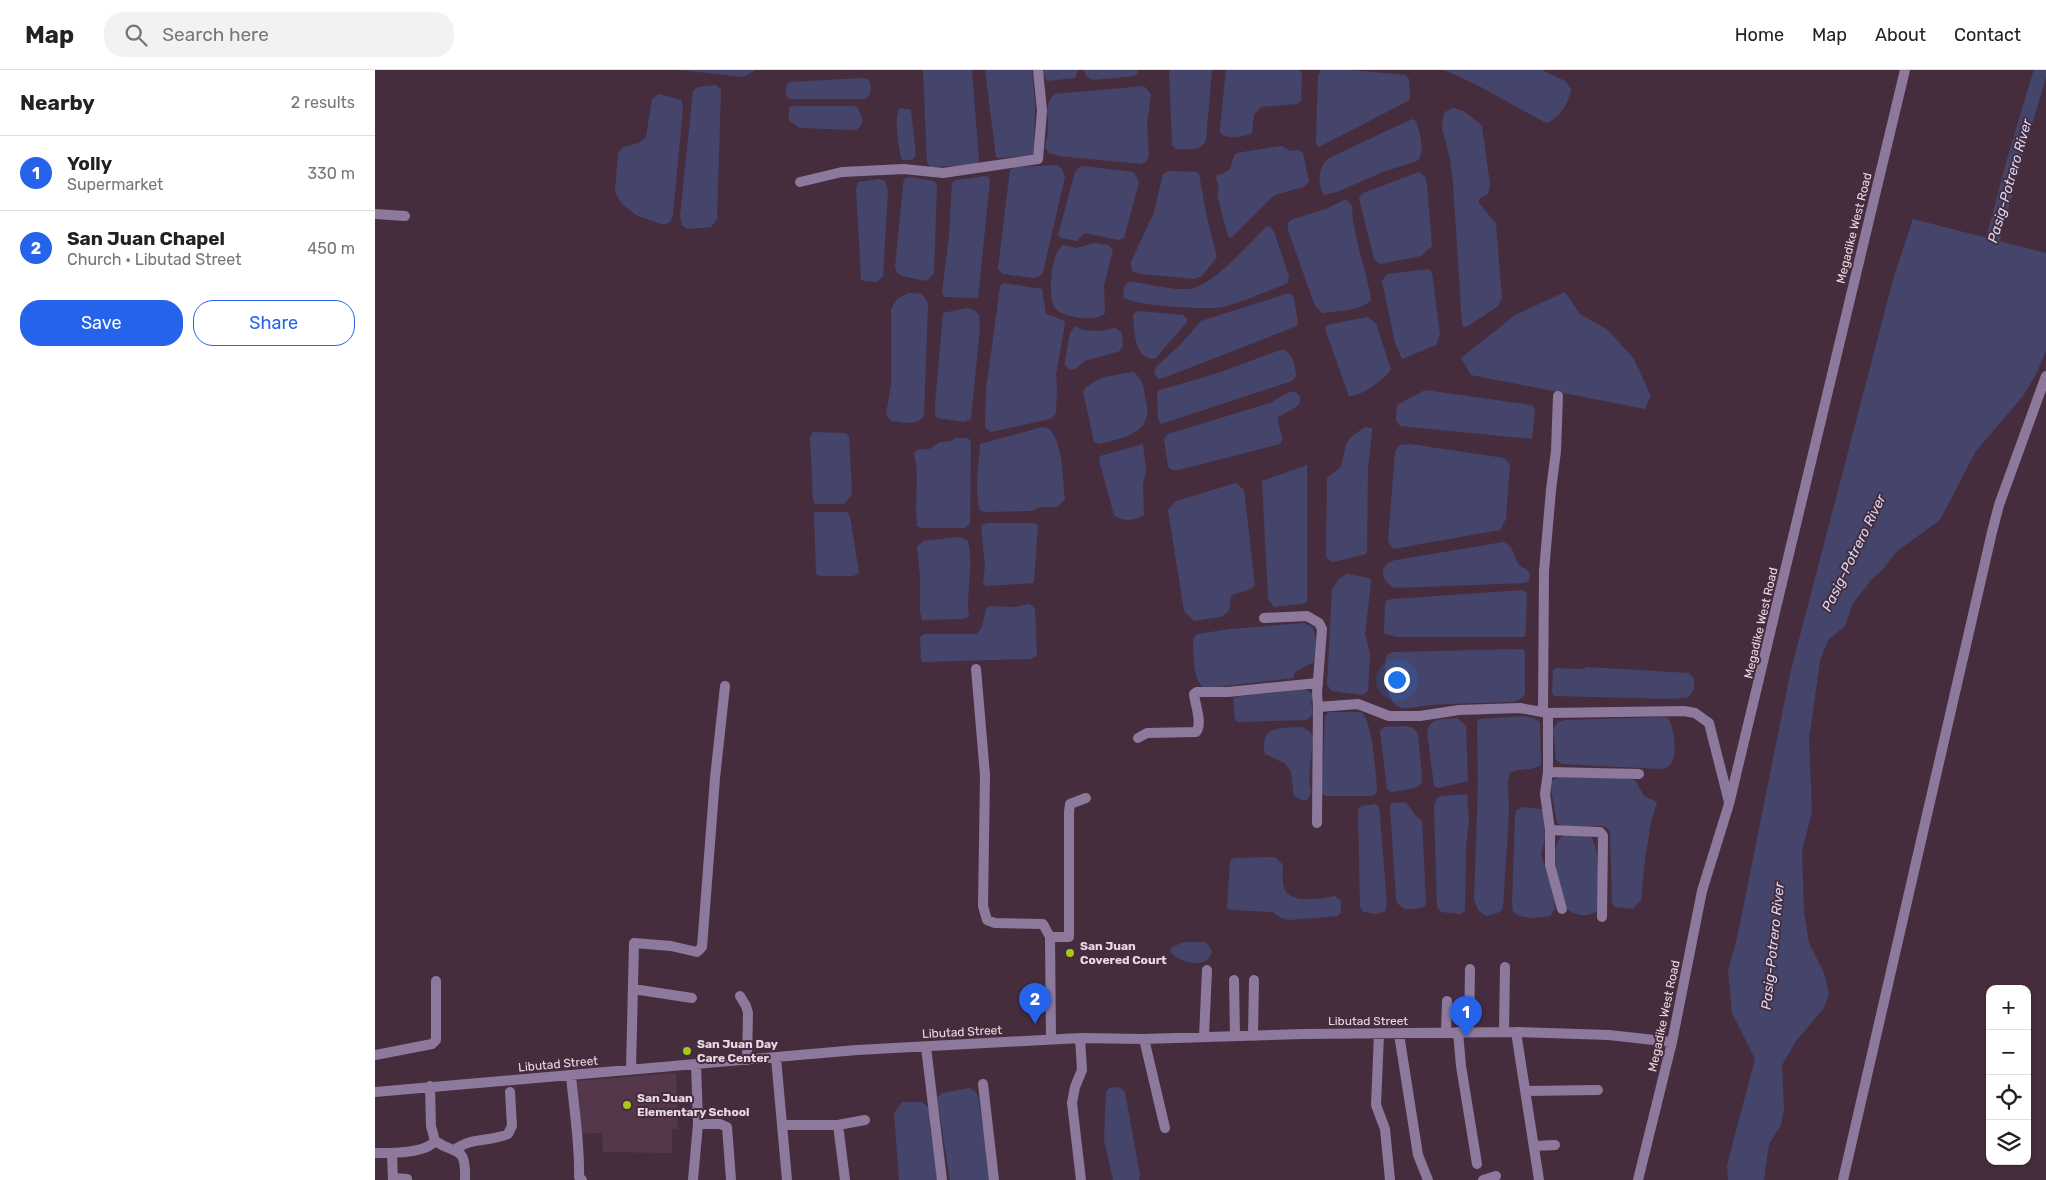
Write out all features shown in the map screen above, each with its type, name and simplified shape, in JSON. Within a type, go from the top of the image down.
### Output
[{"type":"street","points":[[800,182],[842,172],[904,169],[943,173],[1038,159],[1042,111],[1039,70]]},
{"type":"street","name":"Megadike West Road","points":[[1639,1180],[1673,1042],[1702,891],[1729,804],[1905,70]]},
{"type":"street","points":[[375,214],[405,216]]},
{"type":"street","points":[[1843,1180],[1992,532],[1999,505],[2046,376]]},
{"type":"street","points":[[1559,396],[1556,451],[1544,571],[1545,712],[1548,772],[1545,794],[1551,830],[1550,865],[1562,909]]},
{"type":"street","points":[[1264,618],[1307,616],[1319,623],[1322,629],[1318,683],[1317,822]]},
{"type":"street","points":[[977,669],[985,774],[983,906],[987,920],[995,924],[1043,924],[1050,937],[1051,1039]]},
{"type":"street","points":[[1138,738],[1147,733],[1196,732],[1199,725],[1194,694],[1197,692],[1228,692],[1318,683]]},
{"type":"street","points":[[631,1069],[634,942],[671,946],[697,952],[702,947],[715,778],[725,686]]},
{"type":"street","points":[[1318,707],[1358,704],[1389,716],[1420,716],[1459,710],[1520,708],[1545,712],[1695,712],[1709,723],[1729,804]]},
{"type":"street","points":[[1548,772],[1639,774]]},
{"type":"street","points":[[1050,937],[1069,937],[1069,812],[1070,804],[1086,798]]},
{"type":"street","points":[[1551,830],[1601,832],[1603,836],[1603,916]]},
{"type":"street","points":[[1504,1032],[1505,967]]},
{"type":"street","points":[[1469,1032],[1470,969]]},
{"type":"street","points":[[1204,1037],[1207,970]]},
{"type":"street","points":[[1235,980],[1235,1036]]},
{"type":"street","points":[[1253,1036],[1254,980]]},
{"type":"street","points":[[375,1055],[432,1044],[436,1040],[436,981]]},
{"type":"street","points":[[633,989],[691,998]]},
{"type":"street","points":[[740,996],[746,1006],[747,1013],[747,1060]]},
{"type":"street","points":[[1446,1032],[1447,1001]]},
{"type":"street","points":[[1458,1032],[1461,1066],[1477,1164]]},
{"type":"street","points":[[1516,1032],[1539,1180]]},
{"type":"street","name":"Libutad Street","points":[[375,1092],[430,1086],[571,1076],[631,1069],[1051,1039],[1516,1032],[1609,1035],[1673,1042]]},
{"type":"street","points":[[1379,1034],[1376,1105],[1385,1129],[1390,1180]]},
{"type":"street","points":[[1399,1034],[1418,1156],[1428,1180]]},
{"type":"street","points":[[1080,1038],[1081,1070],[1072,1103],[1081,1180]]},
{"type":"street","points":[[1145,1039],[1165,1128]]},
{"type":"street","points":[[926,1047],[942,1180]]},
{"type":"street","points":[[776,1058],[787,1180]]},
{"type":"street","points":[[693,1180],[698,1124],[696,1064]]},
{"type":"street","points":[[571,1076],[576,1140],[579,1150],[579,1178],[582,1180]]},
{"type":"street","points":[[983,1084],[994,1180]]},
{"type":"street","points":[[430,1086],[431,1126],[435,1141]]},
{"type":"street","points":[[1526,1091],[1598,1090]]},
{"type":"street","points":[[456,1149],[466,1143],[508,1134],[512,1126],[510,1092]]},
{"type":"street","points":[[782,1125],[838,1125],[865,1120]]},
{"type":"street","points":[[698,1124],[720,1124],[727,1127],[731,1180]]},
{"type":"street","points":[[838,1125],[845,1180]]},
{"type":"street","points":[[435,1141],[456,1149],[465,1162],[465,1180]]},
{"type":"street","points":[[375,1152],[392,1153],[426,1148],[435,1141]]},
{"type":"street","points":[[1535,1146],[1555,1146]]},
{"type":"street","points":[[392,1153],[393,1179],[407,1178],[407,1180]]},
{"type":"street","points":[[1483,1180],[1496,1176]]},
{"type":"shaded area","name":"San Juan Elementary School","points":[[676,1073],[678,1129],[672,1129],[672,1153],[603,1152],[602,1133],[578,1134],[575,1081]]},
{"type":"water","points":[[680,70],[756,70],[743,77]]},
{"type":"water","points":[[923,70],[972,70],[979,160],[977,165],[931,167],[927,163]]},
{"type":"water","points":[[985,70],[1032,70],[1035,104],[1034,155],[996,157]]},
{"type":"water","points":[[1043,70],[1078,70],[1075,78],[1047,81]]},
{"type":"water","points":[[1084,70],[1137,70],[1138,73],[1135,76],[1093,80],[1087,77]]},
{"type":"water","points":[[1169,70],[1212,70],[1206,140],[1204,144],[1197,148],[1176,149],[1172,145]]},
{"type":"water","points":[[1226,70],[1299,70],[1302,74],[1301,101],[1297,104],[1261,107],[1254,115],[1252,133],[1245,136],[1227,137],[1220,133]]},
{"type":"water","points":[[1321,70],[1351,70],[1405,75],[1409,79],[1410,100],[1319,147],[1316,144],[1316,138],[1318,76]]},
{"type":"water","points":[[1444,70],[1542,70],[1565,81],[1571,89],[1563,110],[1546,123],[1477,85]]},
{"type":"water","points":[[868,79],[870,84],[871,90],[866,99],[792,99],[788,98],[786,94],[789,82]]},
{"type":"water","points":[[715,85],[721,89],[717,219],[711,227],[687,229],[682,225],[680,216],[693,91],[698,87]]},
{"type":"water","points":[[1144,86],[1151,94],[1147,125],[1149,156],[1147,161],[1141,164],[1059,156],[1049,153],[1045,147],[1048,133],[1047,111],[1049,101],[1055,94]]},
{"type":"water","points":[[658,94],[681,100],[683,107],[673,215],[670,222],[664,225],[636,215],[622,204],[615,192],[618,153],[623,147],[639,143],[646,137],[652,99]]},
{"type":"water","points":[[854,106],[858,108],[863,121],[856,130],[800,128],[789,121],[789,107]]},
{"type":"water","points":[[900,108],[911,110],[916,155],[912,160],[903,160],[901,158],[897,125]]},
{"type":"water","points":[[1453,108],[1464,111],[1482,126],[1490,184],[1488,194],[1479,199],[1479,203],[1496,224],[1502,298],[1497,307],[1464,327],[1462,324],[1453,183],[1450,159],[1442,128],[1445,112]]},
{"type":"water","points":[[1412,119],[1416,121],[1422,148],[1417,161],[1383,172],[1337,192],[1324,195],[1320,185],[1320,175],[1325,161]]},
{"type":"water","points":[[1282,146],[1290,151],[1299,150],[1303,153],[1309,182],[1303,187],[1275,195],[1231,238],[1228,236],[1217,195],[1219,187],[1216,179],[1217,175],[1228,171],[1236,153]]},
{"type":"water","points":[[1057,165],[1062,169],[1065,177],[1043,272],[1040,276],[1034,278],[1003,274],[998,269],[1010,170],[1015,167]]},
{"type":"water","points":[[1084,166],[1134,172],[1139,182],[1124,238],[1119,240],[1085,233],[1077,241],[1061,238],[1058,235],[1075,172],[1078,168]]},
{"type":"water","points":[[1168,171],[1197,172],[1199,174],[1207,218],[1217,257],[1202,276],[1195,279],[1141,274],[1133,272],[1130,264],[1154,212],[1163,174]]},
{"type":"water","points":[[1419,172],[1425,177],[1427,184],[1432,246],[1421,256],[1380,264],[1374,259],[1359,198],[1363,193]]},
{"type":"water","points":[[909,177],[934,181],[937,185],[934,274],[926,281],[902,276],[897,273],[895,267],[903,185],[904,179]]},
{"type":"water","points":[[989,177],[990,181],[978,298],[944,297],[942,292],[949,237],[952,183],[956,180]]},
{"type":"water","points":[[879,179],[885,181],[888,191],[883,277],[876,282],[861,279],[856,188],[858,182]]},
{"type":"water","points":[[1346,199],[1352,206],[1354,228],[1371,300],[1367,304],[1355,308],[1322,313],[1316,307],[1312,298],[1288,230],[1288,223],[1291,220],[1326,209]]},
{"type":"water","points":[[1913,219],[2046,253],[2046,351],[2035,376],[2023,396],[1976,451],[1940,520],[1897,551],[1852,605],[1845,626],[1828,640],[1820,661],[1809,739],[1812,812],[1802,851],[1804,912],[1809,943],[1824,973],[1829,994],[1824,1008],[1796,1041],[1782,1065],[1784,1109],[1781,1125],[1769,1144],[1764,1180],[1728,1180],[1727,1165],[1755,1059],[1732,1013],[1728,970],[1736,943],[1791,670],[1894,276]]},
{"type":"water","points":[[1270,226],[1274,232],[1289,276],[1288,282],[1284,285],[1238,302],[1214,308],[1155,305],[1123,297],[1124,287],[1127,283],[1133,282],[1173,289],[1197,287],[1218,274],[1266,227]]},
{"type":"water","points":[[1094,243],[1108,245],[1113,250],[1104,285],[1105,313],[1095,318],[1080,318],[1064,314],[1055,308],[1051,294],[1051,275],[1056,256],[1063,245],[1077,248]]},
{"type":"water","points":[[1429,269],[1432,273],[1440,335],[1436,345],[1402,359],[1395,343],[1382,281],[1387,274]]},
{"type":"water","points":[[1003,283],[1042,289],[1046,314],[1063,320],[1065,323],[1056,375],[1056,414],[1050,419],[991,432],[985,428],[986,390],[1000,287]]},
{"type":"water","points":[[1565,292],[1580,314],[1608,330],[1634,359],[1651,396],[1645,409],[1471,375],[1461,358],[1515,315]]},
{"type":"water","points":[[909,293],[922,294],[928,303],[924,415],[918,421],[909,423],[891,421],[886,414],[891,385],[891,309],[897,299]]},
{"type":"water","points":[[1286,294],[1292,294],[1294,298],[1297,326],[1166,377],[1158,379],[1154,373],[1156,367],[1181,344],[1201,321]]},
{"type":"water","points":[[967,308],[974,310],[979,315],[980,328],[971,419],[964,422],[937,418],[935,405],[943,313]]},
{"type":"water","points":[[1139,311],[1183,315],[1188,319],[1155,359],[1148,358],[1143,354],[1136,343],[1133,315]]},
{"type":"water","points":[[1367,317],[1376,323],[1391,370],[1378,383],[1367,390],[1349,396],[1325,329],[1327,325]]},
{"type":"water","points":[[1075,326],[1083,330],[1101,331],[1115,328],[1122,333],[1123,345],[1120,351],[1085,361],[1075,369],[1070,370],[1065,365],[1065,361],[1070,333]]},
{"type":"water","points":[[1283,349],[1289,354],[1294,364],[1296,376],[1292,381],[1161,424],[1158,419],[1157,392],[1160,390],[1218,373]]},
{"type":"water","points":[[1133,372],[1142,383],[1144,389],[1147,410],[1145,422],[1140,428],[1120,439],[1099,444],[1094,442],[1083,391],[1100,379]]},
{"type":"water","points":[[1425,390],[1532,405],[1535,411],[1532,439],[1400,426],[1396,420],[1397,405]]},
{"type":"water","points":[[1289,392],[1296,392],[1300,397],[1300,403],[1278,417],[1282,438],[1280,444],[1179,470],[1172,470],[1168,467],[1164,439],[1168,434],[1270,403]]},
{"type":"water","points":[[1043,427],[1050,429],[1058,445],[1062,462],[1065,499],[1058,507],[1041,507],[1031,511],[984,512],[980,510],[977,486],[980,444]]},
{"type":"water","points":[[1365,427],[1372,428],[1368,469],[1367,552],[1366,554],[1333,562],[1326,556],[1327,478],[1341,467],[1346,444],[1351,437]]},
{"type":"water","points":[[813,432],[845,433],[849,436],[852,494],[844,504],[815,504],[813,501],[810,438]]},
{"type":"water","points":[[955,438],[968,438],[971,442],[970,524],[964,528],[921,528],[917,526],[917,471],[914,453],[917,450],[929,449],[940,442],[951,441]]},
{"type":"water","points":[[1143,444],[1146,472],[1143,484],[1144,515],[1133,519],[1121,519],[1114,515],[1099,460],[1100,456]]},
{"type":"water","points":[[1410,444],[1504,458],[1510,464],[1506,519],[1500,530],[1393,549],[1388,541],[1395,451],[1400,445]]},
{"type":"water","points":[[1307,465],[1307,603],[1274,607],[1268,599],[1262,481]]},
{"type":"water","points":[[1236,483],[1244,490],[1255,586],[1231,596],[1229,611],[1221,617],[1194,621],[1184,611],[1168,510],[1176,501]]},
{"type":"water","points":[[814,512],[847,512],[850,516],[859,573],[853,576],[820,576],[816,574]]},
{"type":"water","points":[[988,523],[1035,523],[1038,526],[1034,583],[987,586],[983,584],[985,566],[981,525]]},
{"type":"water","points":[[959,537],[968,541],[969,549],[969,617],[962,619],[922,620],[917,547],[923,541]]},
{"type":"water","points":[[1503,542],[1511,547],[1518,564],[1530,574],[1529,581],[1525,583],[1395,588],[1387,583],[1383,575],[1384,567],[1391,561]]},
{"type":"water","points":[[1347,574],[1370,578],[1371,582],[1365,634],[1370,654],[1368,691],[1363,695],[1332,691],[1327,685],[1332,589],[1339,579]]},
{"type":"water","points":[[1523,590],[1527,594],[1526,631],[1523,637],[1397,637],[1385,634],[1384,631],[1385,604],[1387,600]]},
{"type":"water","points":[[1029,604],[1035,610],[1037,654],[1035,657],[1030,659],[923,662],[921,659],[920,637],[924,634],[976,634],[983,624],[988,606],[1013,607]]},
{"type":"water","points":[[1305,623],[1313,628],[1316,641],[1314,662],[1295,672],[1293,678],[1209,688],[1204,688],[1200,684],[1197,678],[1194,658],[1193,639],[1197,634],[1231,629]]},
{"type":"water","points":[[1522,649],[1525,651],[1525,694],[1521,699],[1513,702],[1445,704],[1404,708],[1395,704],[1388,691],[1385,667],[1387,655],[1392,652]]},
{"type":"water","points":[[1587,667],[1689,673],[1694,678],[1694,689],[1689,697],[1671,699],[1554,696],[1552,692],[1553,670],[1556,668],[1583,669]]},
{"type":"water","points":[[1305,689],[1313,694],[1311,704],[1314,713],[1307,720],[1238,722],[1235,719],[1233,700],[1235,697]]},
{"type":"water","points":[[1329,712],[1361,712],[1365,717],[1373,747],[1376,794],[1372,796],[1325,796],[1322,793],[1325,716]]},
{"type":"water","points":[[1525,716],[1540,722],[1541,765],[1510,773],[1508,782],[1509,812],[1503,908],[1500,912],[1486,916],[1478,910],[1474,900],[1478,784],[1477,722],[1480,719]]},
{"type":"water","points":[[1667,717],[1672,727],[1675,747],[1673,759],[1667,767],[1661,769],[1562,764],[1556,760],[1553,729],[1558,722],[1566,720]]},
{"type":"water","points":[[1457,718],[1466,726],[1468,781],[1438,788],[1434,786],[1427,731],[1429,726],[1435,721]]},
{"type":"water","points":[[1405,726],[1413,728],[1418,734],[1421,784],[1415,788],[1391,792],[1387,789],[1380,731],[1384,727]]},
{"type":"water","points":[[1302,727],[1313,736],[1309,778],[1311,792],[1308,799],[1304,801],[1294,796],[1291,772],[1286,764],[1265,754],[1264,745],[1265,738],[1273,730]]},
{"type":"water","points":[[1559,777],[1627,778],[1635,780],[1644,796],[1657,802],[1651,822],[1641,900],[1633,909],[1615,907],[1612,902],[1610,832],[1608,828],[1603,826],[1564,826],[1557,823],[1550,784]]},
{"type":"water","points":[[1467,794],[1469,822],[1466,845],[1465,911],[1460,914],[1441,912],[1437,907],[1434,808],[1436,799],[1441,796]]},
{"type":"water","points":[[1406,802],[1422,821],[1426,904],[1424,907],[1411,909],[1401,907],[1396,900],[1390,806],[1391,803]]},
{"type":"water","points":[[1376,804],[1379,808],[1380,816],[1387,905],[1385,911],[1377,914],[1363,912],[1360,907],[1358,809],[1361,806]]},
{"type":"water","points":[[1523,807],[1541,809],[1543,812],[1545,839],[1541,854],[1554,896],[1555,908],[1550,916],[1535,918],[1517,915],[1513,912],[1515,817],[1516,810]]},
{"type":"water","points":[[1565,835],[1589,835],[1596,849],[1599,882],[1598,911],[1594,913],[1583,915],[1568,910],[1556,870],[1555,858],[1555,848],[1559,840]]},
{"type":"water","points":[[1275,857],[1283,865],[1283,885],[1287,893],[1299,899],[1335,896],[1341,901],[1341,912],[1338,916],[1289,920],[1281,918],[1273,912],[1230,910],[1227,908],[1230,861],[1234,858]]},
{"type":"water","points":[[1184,942],[1205,942],[1212,952],[1204,962],[1187,962],[1172,954],[1170,950]]},
{"type":"water","points":[[1119,1087],[1125,1092],[1140,1175],[1139,1180],[1113,1180],[1104,1140],[1106,1091],[1109,1088]]},
{"type":"water","points":[[969,1088],[975,1091],[978,1096],[991,1180],[950,1180],[937,1097],[942,1093]]},
{"type":"water","points":[[902,1102],[922,1102],[930,1109],[930,1128],[938,1180],[899,1180],[894,1113]]},
{"type":"waterway","name":"Pasig-Potrero River","points":[[1988,257],[2041,70]]},
{"type":"place","name":"San Juan Covered Court","points":[[1070,953]]},
{"type":"place","name":"San Juan Chapel","points":[[1035,1024]]},
{"type":"place","name":"Yolly","points":[[1466,1037]]},
{"type":"place","name":"San Juan Day Care Center","points":[[687,1051]]},
{"type":"place","name":"San Juan Elementary School","points":[[627,1105]]}]
